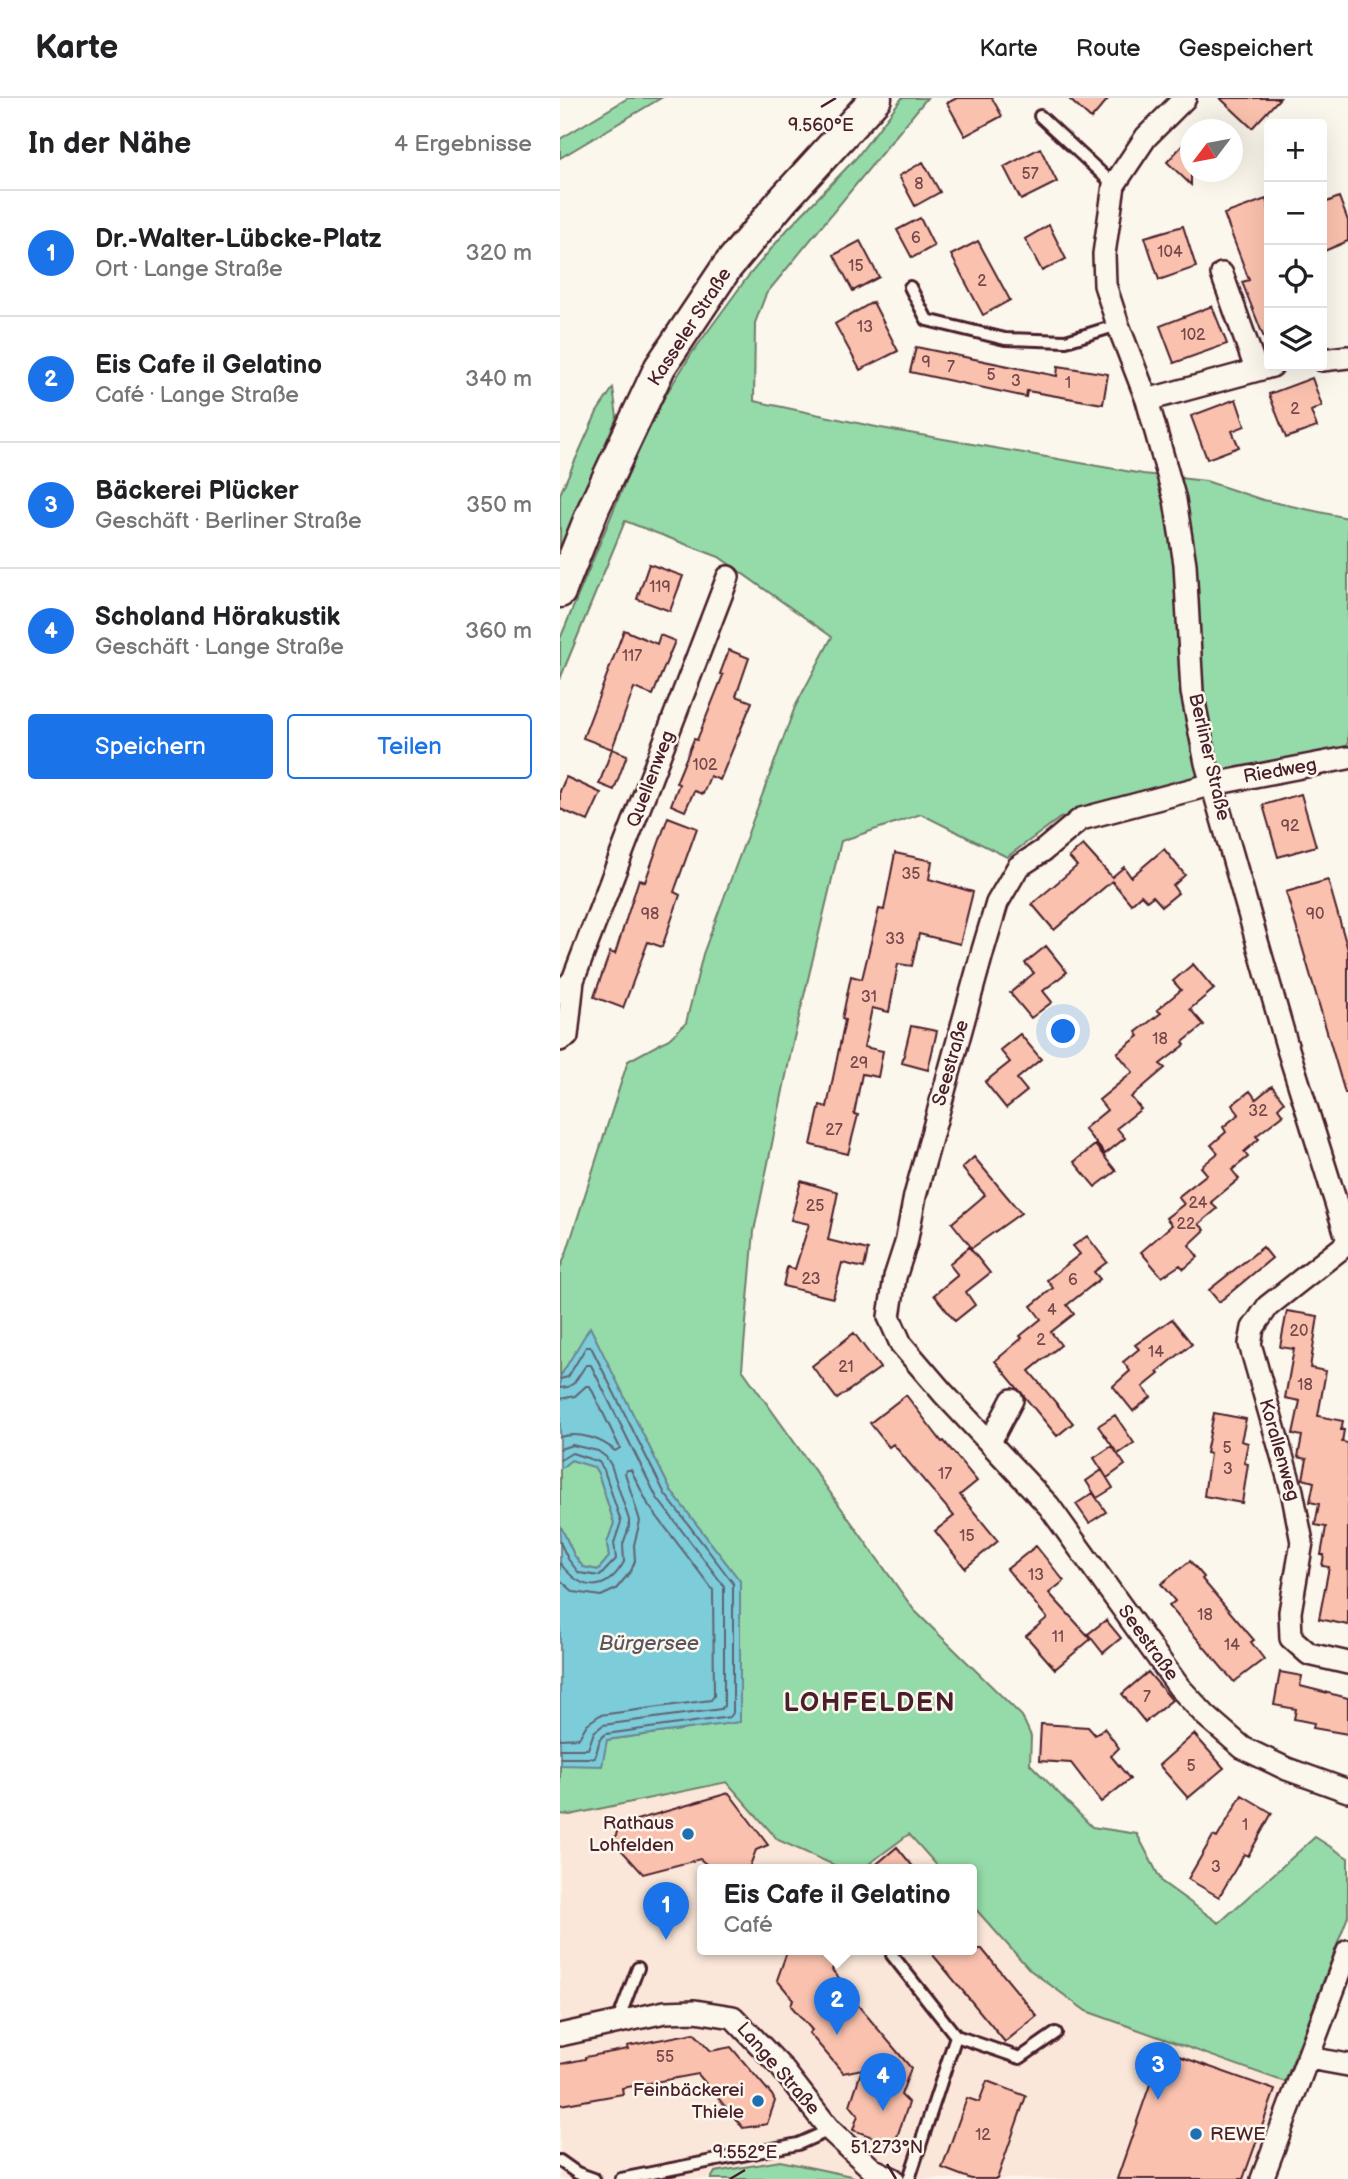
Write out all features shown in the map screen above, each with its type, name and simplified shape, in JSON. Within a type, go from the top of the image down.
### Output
[{"type":"main road","name":"Kasseler Straße","points":[[560,592],[595,505],[660,367],[727,267],[783,200],[876,98]]},
{"type":"street","name":"Berliner Straße","points":[[1185,98],[1146,137],[1114,185],[1104,254],[1105,285],[1147,400],[1175,500],[1185,564],[1192,692],[1206,763],[1287,1046],[1348,1242]]},
{"type":"street","points":[[1147,400],[1264,367],[1222,274]]},
{"type":"street","points":[[1327,359],[1348,357]]},
{"type":"street","name":"Quellenweg","points":[[560,1040],[567,1036],[567,987],[728,577]]},
{"type":"street","name":"Riedweg","points":[[1213,784],[1348,758]]},
{"type":"street","name":"Seestraße","points":[[1213,784],[1081,819],[1044,850],[1018,867],[997,903],[915,1196],[906,1243],[895,1278],[889,1317],[901,1344],[1049,1506],[1173,1678],[1206,1716],[1243,1748],[1287,1769],[1348,1791]]},
{"type":"street","name":"Korallenweg","points":[[1348,1242],[1268,1306],[1253,1328],[1250,1344],[1292,1491],[1302,1542],[1290,1612],[1291,1638],[1309,1654],[1348,1663]]},
{"type":"street","points":[[990,1442],[1012,1400]]},
{"type":"street","points":[[1262,2179],[1348,1951]]},
{"type":"street","name":"Lange Straße","points":[[560,2035],[665,2012],[695,2011],[733,2017],[781,2067],[830,2130],[872,2169],[893,2179]]},
{"type":"street","points":[[1309,2057],[1348,2065]]},
{"type":"lane","points":[[1040,116],[1114,185]]},
{"type":"lane","points":[[910,287],[927,320],[1005,339],[1066,341],[1118,325]]},
{"type":"lane","points":[[892,1955],[956,2036],[1020,2058],[1056,2033]]},
{"type":"lane","points":[[617,2023],[638,1968]]},
{"type":"lane","points":[[909,2179],[956,2036]]},
{"type":"lane","points":[[621,2179],[798,2144],[830,2130]]},
{"type":"lane","points":[[560,2161],[577,2173],[594,2179]]},
{"type":"shaded area","points":[[727,1781],[778,1840],[832,1864],[697,1864],[697,1955],[977,1955],[977,1911],[1030,1970],[1086,2011],[1285,2082],[1248,2179],[859,2179],[851,2176],[715,2172],[711,2179],[560,2179],[560,1814],[570,1815]]},
{"type":"shaded area","points":[[909,1834],[936,1864],[869,1864]]},
{"type":"green space","points":[[628,98],[661,98],[560,158],[560,139]]},
{"type":"green space","points":[[902,98],[927,98],[766,294],[755,323],[754,401],[881,428],[1143,474],[1206,481],[1263,500],[1348,518],[1348,749],[1182,782],[1060,818],[1007,857],[921,814],[841,841],[793,1042],[754,1231],[742,1369],[914,1610],[1022,1716],[1031,1736],[1030,1764],[1092,1827],[1137,1834],[1162,1882],[1219,1923],[1315,1837],[1348,1858],[1348,1916],[1285,2082],[1086,2011],[1030,1970],[977,1911],[977,1864],[936,1864],[909,1834],[869,1864],[832,1864],[778,1840],[727,1782],[570,1815],[560,1814],[560,1765],[602,1765],[606,1740],[740,1722],[740,1581],[671,1491],[590,1328],[560,1377],[560,1268],[628,1061],[669,1039],[686,1023],[703,954],[795,707],[832,637],[719,557],[625,521],[560,679],[560,639],[638,451],[665,396],[692,353],[746,279],[787,230],[856,158]]},
{"type":"green space","points":[[613,388],[617,417],[560,550],[560,494],[597,412]]},
{"type":"green space","points":[[571,1460],[594,1467],[614,1523],[607,1543],[609,1557],[598,1570],[583,1567],[574,1555],[560,1525],[560,1469]]},
{"type":"green space","points":[[780,2161],[859,2179],[711,2179],[715,2172]]},
{"type":"water","name":"Bürgersee","points":[[590,1327],[671,1491],[740,1581],[740,1722],[607,1740],[602,1766],[560,1765],[560,1525],[574,1555],[583,1567],[598,1570],[609,1557],[607,1543],[614,1523],[594,1467],[571,1460],[560,1469],[560,1377]]},
{"type":"building","points":[[957,98],[992,98],[1002,116],[965,136],[947,103]]},
{"type":"building","points":[[1068,98],[1109,98],[1091,119]]},
{"type":"building","points":[[1220,98],[1280,98],[1252,128]]},
{"type":"building","points":[[1040,148],[1057,182],[1021,200],[1004,167]]},
{"type":"building","points":[[1180,148],[1180,174],[1167,162]]},
{"type":"building","points":[[923,162],[940,192],[915,206],[899,176]]},
{"type":"building","points":[[1339,197],[1348,221],[1348,241],[1327,250],[1327,245],[1327,202]]},
{"type":"building","points":[[1264,200],[1264,338],[1242,282],[1249,280],[1224,214]]},
{"type":"building","points":[[920,218],[934,246],[912,258],[897,230]]},
{"type":"building","points":[[1049,225],[1066,259],[1042,271],[1025,239]]},
{"type":"building","points":[[1183,226],[1196,267],[1159,280],[1145,237]]},
{"type":"building","points":[[860,241],[879,277],[853,291],[834,255]]},
{"type":"building","points":[[978,241],[1010,300],[983,315],[951,255]]},
{"type":"building","points":[[873,302],[898,351],[860,370],[835,324]]},
{"type":"building","points":[[1212,306],[1227,344],[1174,363],[1160,326]]},
{"type":"building","points":[[916,347],[1057,376],[1058,366],[1108,374],[1103,404],[1027,391],[1026,397],[910,372]]},
{"type":"building","points":[[1312,378],[1322,406],[1311,411],[1317,427],[1286,438],[1269,394]]},
{"type":"building","points":[[1236,399],[1245,426],[1232,431],[1239,447],[1207,459],[1191,416]]},
{"type":"building","points":[[649,564],[683,576],[670,611],[637,599]]},
{"type":"building","points":[[624,630],[657,644],[660,635],[675,641],[653,695],[634,688],[612,749],[583,738]]},
{"type":"building","points":[[729,650],[749,658],[736,696],[752,702],[720,780],[710,776],[703,794],[694,791],[685,811],[671,805],[679,784],[676,783],[723,675],[720,674]]},
{"type":"building","points":[[612,749],[627,755],[614,790],[599,784]]},
{"type":"building","points":[[566,777],[601,793],[588,821],[560,809],[560,791]]},
{"type":"building","points":[[1301,794],[1316,846],[1278,857],[1263,805]]},
{"type":"building","points":[[668,817],[697,828],[674,892],[680,895],[662,947],[648,942],[623,1008],[594,997],[610,952],[615,954],[639,879],[645,882]]},
{"type":"building","points":[[1083,845],[1112,877],[1124,867],[1131,877],[1164,849],[1185,875],[1173,886],[1178,893],[1162,906],[1153,896],[1147,901],[1141,895],[1131,904],[1112,881],[1054,930],[1032,904],[1077,866],[1069,857]]},
{"type":"building","points":[[895,853],[932,861],[929,879],[973,892],[960,944],[919,934],[912,966],[898,964],[889,1012],[872,1008],[864,1047],[883,1051],[878,1077],[862,1074],[854,1114],[858,1115],[848,1154],[811,1145],[820,1105],[827,1107],[851,976],[862,979],[879,909],[884,910]]},
{"type":"building","points":[[1328,880],[1348,950],[1348,1093],[1345,1093],[1286,892]]},
{"type":"building","points":[[1046,946],[1067,972],[1043,991],[1052,1002],[1031,1018],[1010,993],[1034,973],[1025,963]]},
{"type":"building","points":[[1193,964],[1214,989],[1190,1009],[1204,1025],[1183,1042],[1185,1045],[1160,1064],[1165,1068],[1131,1097],[1141,1109],[1117,1128],[1125,1138],[1105,1154],[1084,1129],[1107,1110],[1099,1100],[1133,1072],[1117,1053],[1139,1036],[1136,1032],[1161,1013],[1157,1010],[1181,990],[1173,981]]},
{"type":"building","points":[[911,1026],[937,1031],[928,1070],[902,1063]]},
{"type":"building","points":[[1020,1034],[1041,1059],[1017,1079],[1027,1091],[1006,1108],[985,1082],[1010,1062],[1000,1050]]},
{"type":"building","points":[[1272,1086],[1284,1102],[1278,1108],[1283,1115],[1256,1136],[1259,1139],[1244,1152],[1248,1157],[1232,1170],[1239,1179],[1211,1202],[1217,1209],[1199,1224],[1205,1230],[1189,1245],[1198,1257],[1184,1269],[1180,1265],[1162,1277],[1141,1252],[1172,1225],[1166,1218],[1184,1204],[1178,1197],[1207,1174],[1201,1167],[1218,1153],[1211,1145],[1226,1132],[1223,1127],[1239,1114],[1232,1105],[1250,1091],[1256,1099]]},
{"type":"building","points":[[1095,1145],[1116,1171],[1095,1187],[1074,1162]]},
{"type":"building","points":[[974,1157],[1021,1213],[972,1248],[952,1223],[985,1195],[962,1168]]},
{"type":"building","points":[[801,1181],[838,1192],[828,1240],[868,1250],[864,1268],[842,1263],[833,1298],[783,1286],[787,1267],[795,1269],[809,1224],[791,1220]]},
{"type":"building","points":[[1087,1236],[1107,1262],[1094,1272],[1100,1279],[1067,1305],[1074,1314],[1051,1332],[1061,1345],[1029,1371],[1073,1423],[1057,1436],[995,1361],[1041,1319],[1031,1306],[1053,1288],[1047,1280],[1080,1254],[1073,1246]]},
{"type":"building","points":[[969,1247],[990,1273],[966,1292],[975,1305],[955,1321],[934,1295],[958,1275],[949,1264]]},
{"type":"building","points":[[1263,1247],[1272,1258],[1219,1302],[1209,1290]]},
{"type":"building","points":[[1287,1311],[1318,1316],[1310,1368],[1326,1371],[1318,1416],[1343,1421],[1342,1442],[1348,1443],[1348,1625],[1319,1619],[1329,1567],[1322,1566],[1324,1555],[1321,1555],[1326,1527],[1315,1525],[1319,1504],[1310,1502],[1314,1482],[1303,1479],[1307,1459],[1298,1457],[1302,1436],[1293,1434],[1300,1401],[1285,1398],[1294,1349],[1280,1347]]},
{"type":"building","points":[[1172,1319],[1192,1344],[1143,1387],[1151,1397],[1133,1411],[1113,1386],[1130,1371],[1123,1362],[1139,1349],[1135,1345]]},
{"type":"building","points":[[854,1333],[880,1368],[837,1399],[812,1366]]},
{"type":"building","points":[[906,1395],[942,1442],[944,1441],[977,1481],[960,1495],[998,1541],[965,1568],[935,1531],[954,1516],[893,1444],[889,1447],[870,1423]]},
{"type":"building","points":[[1214,1413],[1246,1419],[1241,1441],[1248,1443],[1244,1463],[1248,1464],[1242,1503],[1204,1496],[1210,1454],[1206,1453]]},
{"type":"building","points":[[1115,1415],[1134,1443],[1118,1454],[1098,1426]]},
{"type":"building","points":[[1112,1446],[1125,1465],[1107,1478],[1094,1458]]},
{"type":"building","points":[[1102,1470],[1113,1488],[1097,1498],[1086,1481]]},
{"type":"building","points":[[1093,1493],[1106,1512],[1089,1523],[1076,1504]]},
{"type":"building","points":[[1036,1546],[1064,1581],[1049,1593],[1091,1639],[1055,1669],[1026,1636],[1047,1618],[1007,1569]]},
{"type":"building","points":[[1190,1561],[1254,1640],[1251,1642],[1264,1659],[1234,1682],[1169,1606],[1175,1601],[1161,1584]]},
{"type":"building","points":[[1106,1620],[1121,1638],[1103,1653],[1088,1634]]},
{"type":"building","points":[[1148,1672],[1172,1700],[1145,1722],[1122,1694]]},
{"type":"building","points":[[1280,1672],[1302,1676],[1300,1686],[1348,1698],[1348,1734],[1313,1728],[1314,1723],[1294,1719],[1296,1709],[1274,1705]]},
{"type":"building","points":[[1041,1724],[1088,1727],[1095,1735],[1104,1728],[1119,1748],[1111,1756],[1130,1779],[1101,1802],[1071,1763],[1039,1761]]},
{"type":"building","points":[[1194,1734],[1224,1768],[1188,1798],[1159,1765]]},
{"type":"building","name":"Rathaus Lohfelden","points":[[729,1793],[768,1845],[756,1850],[751,1864],[706,1864],[700,1859],[643,1874],[614,1842],[619,1825]]},
{"type":"building","points":[[1242,1795],[1272,1813],[1248,1856],[1244,1854],[1219,1897],[1188,1879],[1213,1836],[1217,1838]]},
{"type":"building","points":[[897,1847],[911,1864],[877,1864]]},
{"type":"building","points":[[977,1949],[982,1949],[1037,2016],[1005,2042],[933,1955],[977,1955]]},
{"type":"building","points":[[786,1955],[838,1955],[832,1970],[854,1995],[851,1997],[911,2068],[901,2095],[909,2103],[894,2145],[853,2130],[858,2115],[850,2105],[862,2069],[843,2073],[809,2033],[812,2030],[791,2006],[793,1999],[777,1980]]},
{"type":"building","points":[[694,2033],[711,2051],[731,2047],[772,2095],[775,2101],[767,2124],[743,2128],[698,2074],[622,2088],[623,2094],[560,2105],[560,2064],[628,2049],[627,2046]]},
{"type":"building","name":"REWE","points":[[1162,2050],[1275,2090],[1243,2179],[1117,2179]]},
{"type":"building","points":[[987,2081],[1026,2096],[997,2179],[971,2179],[942,2168],[967,2098],[979,2102]]},
{"type":"place","name":"Rathaus Lohfelden","points":[[688,1834]]},
{"type":"place","name":"Dr.-Walter-Lübcke-Platz","points":[[666,1940]]},
{"type":"place","name":"Eis Cafe il Gelatino","points":[[837,2035]]},
{"type":"place","name":"Bäckerei Plücker","points":[[1158,2100]]},
{"type":"place","name":"Feinbäckerei Thiele","points":[[758,2101]]},
{"type":"place","name":"Scholand Hörakustik","points":[[883,2111]]},
{"type":"place","name":"REWE","points":[[1196,2134]]},
{"type":"district","name":"LOHFELDEN","points":[[870,1703]]}]
